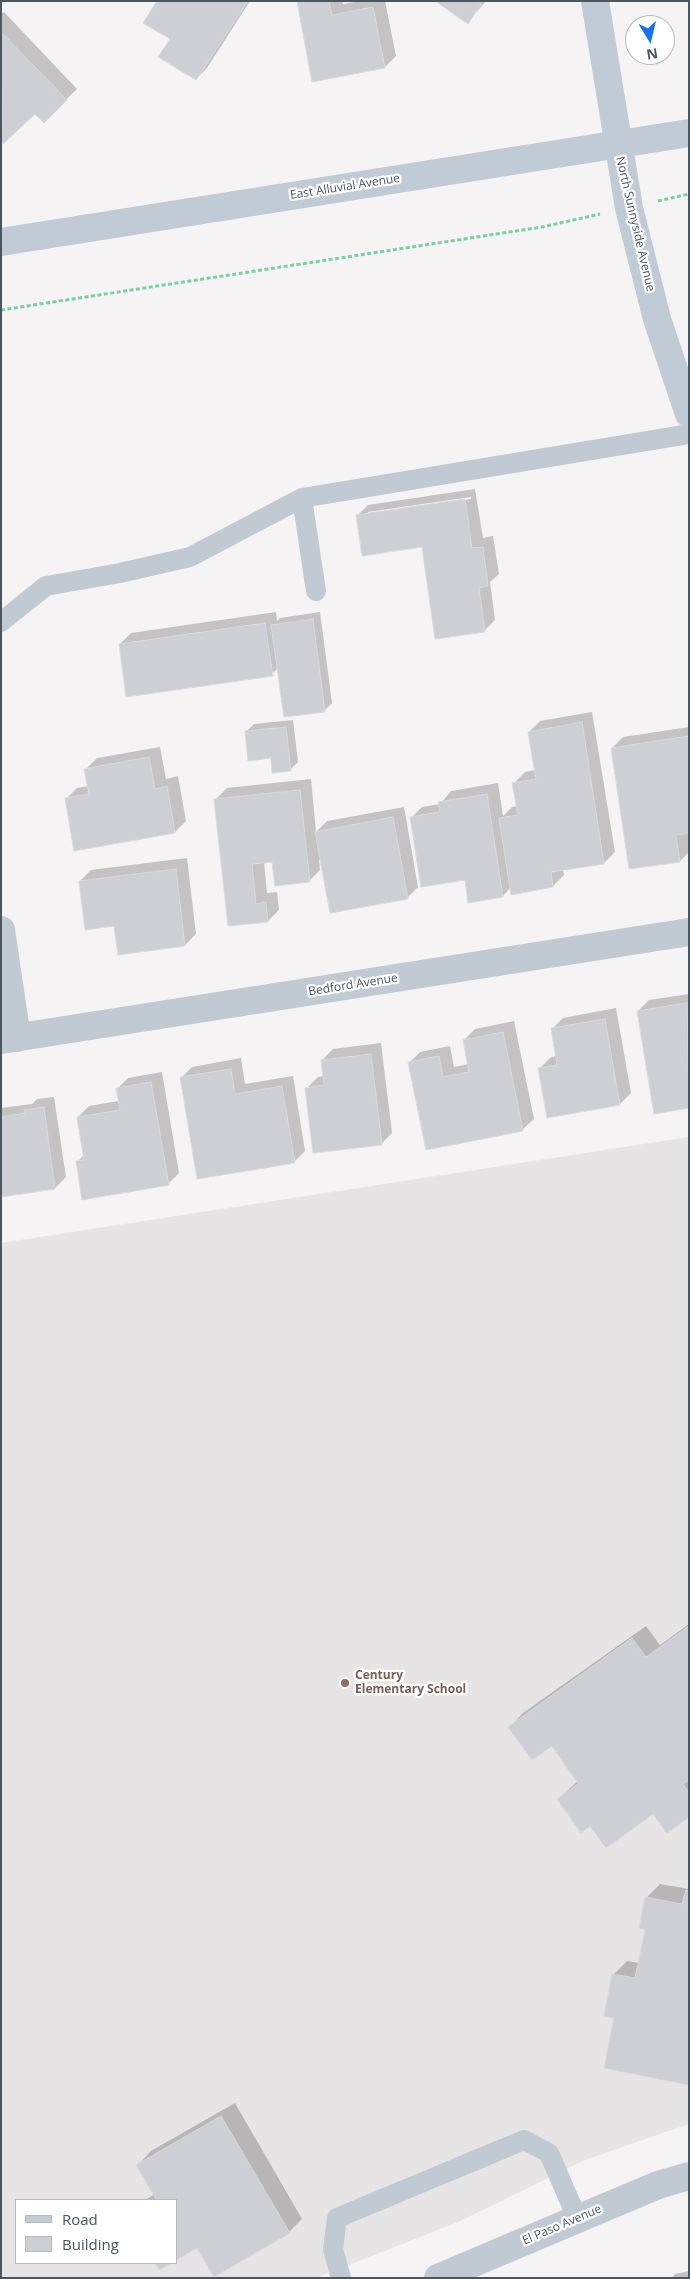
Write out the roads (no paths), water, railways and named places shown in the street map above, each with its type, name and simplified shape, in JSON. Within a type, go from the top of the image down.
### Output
[{"type":"street","name":"North Sunnyside Avenue","points":[[595,1],[629,208],[657,319],[689,414]]},
{"type":"street","name":"East Alluvial Avenue","points":[[1,242],[689,132]]},
{"type":"street","name":"Bedford Avenue","points":[[1,930],[9,1039],[689,932]]},
{"type":"street","name":"El Paso Avenue","points":[[438,2278],[658,2185],[689,2176]]},
{"type":"lane","points":[[1,622],[46,586],[120,573],[190,557],[302,498],[689,434]]},
{"type":"lane","points":[[302,498],[316,591]]},
{"type":"lane","points":[[342,2278],[333,2249],[337,2218],[524,2140],[549,2153],[577,2218]]},
{"type":"place","name":"Century Elementary School","points":[[345,1683]]}]
